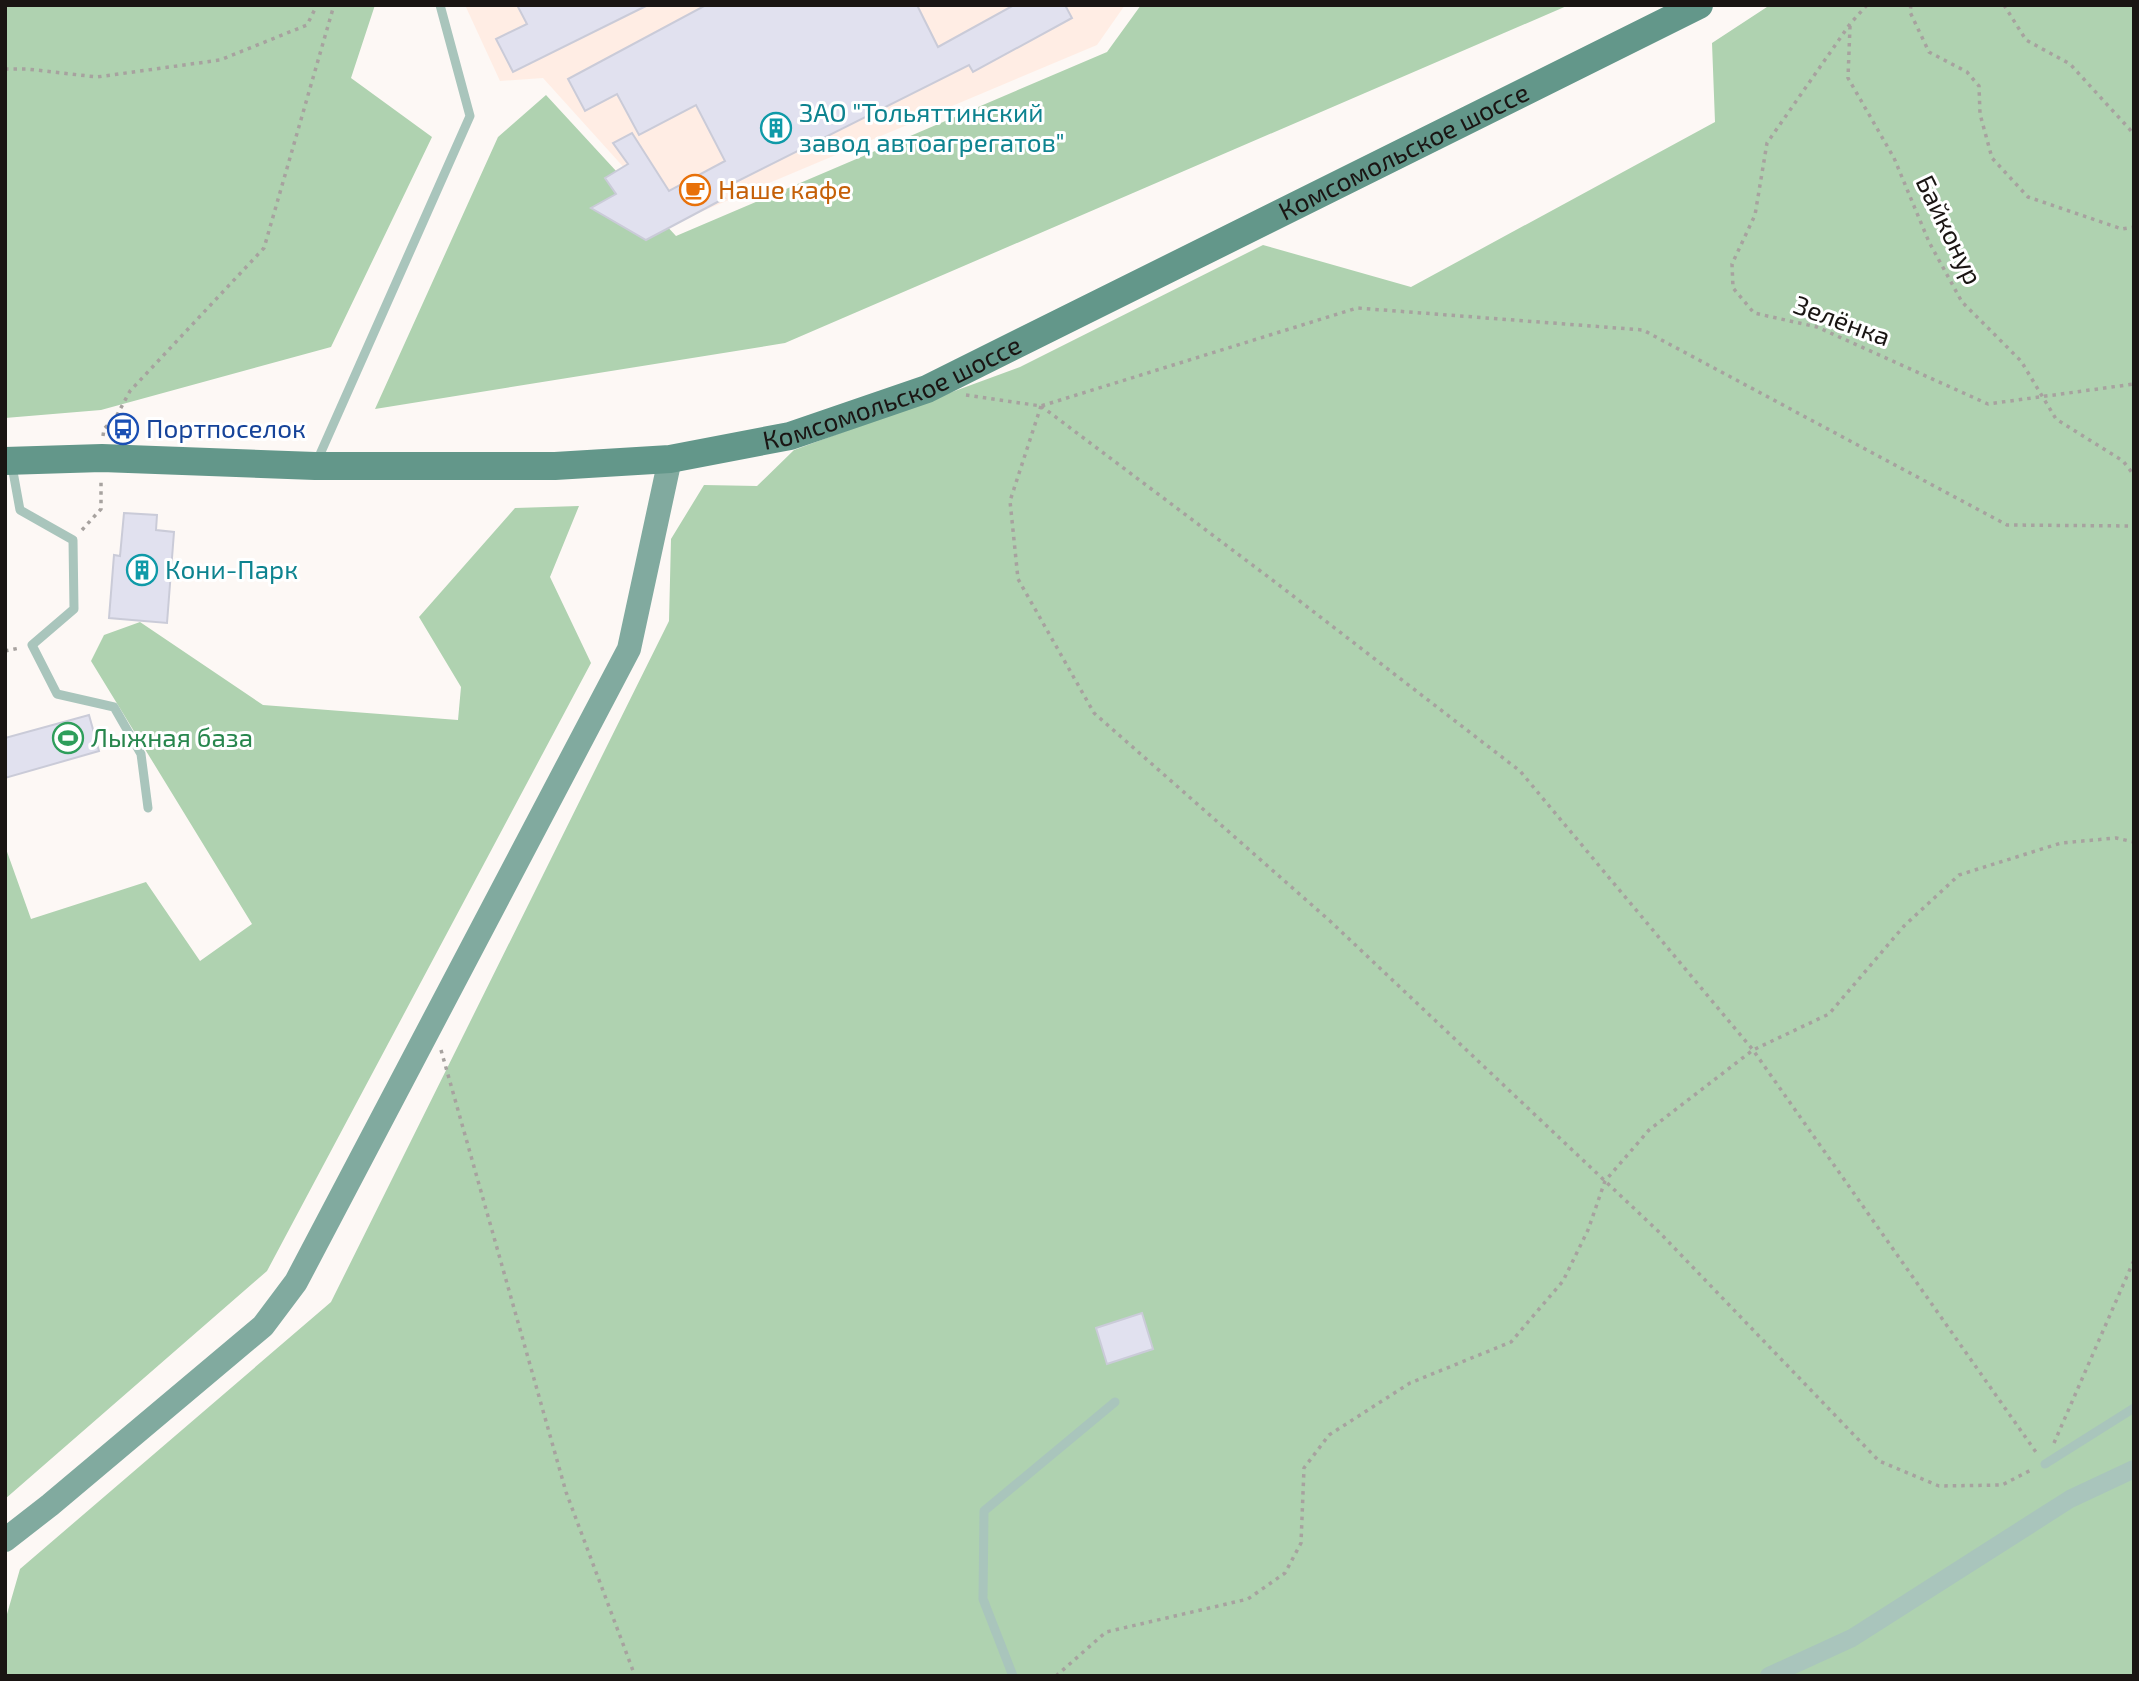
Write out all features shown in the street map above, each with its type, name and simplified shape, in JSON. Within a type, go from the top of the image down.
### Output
[{"type":"main road","name":"Комсомольское шоссе","points":[[8,461],[102,457],[315,466],[555,466],[670,458],[790,436],[927,388],[1699,5]]},
{"type":"street","points":[[5,1540],[263,1326],[296,1282],[629,649],[670,458]]},
{"type":"street","points":[[1769,1676],[1852,1637],[2070,1499],[2134,1469]]},
{"type":"lane","points":[[315,466],[470,116],[440,5]]},
{"type":"lane","points":[[8,461],[20,510],[73,540],[74,609],[32,645],[57,694],[114,708],[141,754],[148,808]]},
{"type":"lane","points":[[1013,1676],[984,1599],[984,1510],[1115,1402]]},
{"type":"lane","points":[[2045,1464],[2134,1408]]},
{"type":"path","points":[[5,69],[97,77],[220,61],[307,25],[317,5]]},
{"type":"path","points":[[117,415],[130,391],[264,248],[334,5]]},
{"type":"path","name":"Зелёнка","points":[[1867,5],[1850,24],[1767,143],[1755,215],[1732,264],[1733,288],[1754,313],[1817,327],[1988,404],[2134,384]]},
{"type":"path","points":[[1911,5],[1910,12],[1929,52],[1967,72],[1979,86],[1980,114],[1992,158],[2028,197],[2122,229],[2134,227]]},
{"type":"path","points":[[2004,5],[2026,40],[2070,64],[2134,134]]},
{"type":"path","name":"Байконур","points":[[1850,24],[1848,78],[1894,158],[1929,242],[1962,302],[2021,361],[2056,419],[2123,461],[2134,475]]},
{"type":"path","points":[[965,394],[1041,406],[1357,308],[1643,330],[2007,525],[2134,526]]},
{"type":"path","points":[[1041,406],[1520,771],[1753,1050],[2045,1464]]},
{"type":"path","points":[[1041,406],[1010,501],[1018,579],[1094,713],[1330,921],[1659,1232],[1880,1461],[1938,1486],[2002,1485],[2045,1464],[2134,1260]]},
{"type":"path","points":[[1056,1676],[1106,1632],[1248,1600],[1286,1573],[1301,1543],[1304,1468],[1329,1435],[1410,1382],[1511,1342],[1563,1282],[1588,1230],[1605,1181],[1649,1130],[1753,1050],[1829,1014],[1904,926],[1959,874],[2061,843],[2116,838],[2134,842]]},
{"type":"path","points":[[433,1022],[566,1492],[635,1676]]},
{"type":"shaded area","points":[[465,5],[1125,5],[1097,45],[674,223],[543,78],[500,81]]},
{"type":"green space","points":[[5,5],[375,5],[351,78],[432,137],[331,347],[101,410],[5,418]]},
{"type":"green space","points":[[1141,5],[1569,5],[785,343],[375,409],[498,137],[546,95],[676,236],[1107,52]]},
{"type":"green space","points":[[1770,5],[2134,5],[2134,1676],[5,1676],[5,1621],[20,1569],[331,1302],[669,621],[671,539],[704,485],[757,486],[794,450],[1020,367],[1263,245],[1411,287],[1715,122],[1712,43]]},
{"type":"green space","points":[[579,506],[550,577],[591,663],[267,1271],[5,1499],[5,846],[31,919],[146,882],[200,961],[252,924],[91,661],[104,635],[140,622],[263,705],[458,720],[461,687],[419,617],[515,508]]},
{"type":"building","points":[[517,5],[648,5],[513,72],[496,39],[527,24]]},
{"type":"building","name":"ЗАО \"Тольяттинский завод автоагрегатов\"","points":[[706,5],[917,5],[938,47],[1014,5],[1065,5],[1072,18],[973,72],[969,65],[720,190],[725,198],[646,240],[591,208],[616,194],[605,178],[628,164],[613,143],[632,133],[669,191],[725,161],[696,105],[639,135],[617,94],[585,111],[568,79]]},
{"type":"building","name":"Кони-Парк","points":[[124,513],[157,515],[156,530],[174,532],[167,623],[109,618],[114,555],[120,556]]},
{"type":"building","points":[[89,715],[99,751],[5,778],[5,738]]},
{"type":"building","points":[[1142,1313],[1153,1349],[1107,1364],[1096,1328]]},
{"type":"place","name":"ЗАО \"Тольяттинский завод автоагрегатов\"","points":[[776,128]]},
{"type":"place","name":"Наше кафе","points":[[695,190]]},
{"type":"place","name":"Портпоселок","points":[[123,429]]},
{"type":"place","name":"Кони-Парк","points":[[142,570]]},
{"type":"place","name":"Лыжная база","points":[[68,738]]}]
